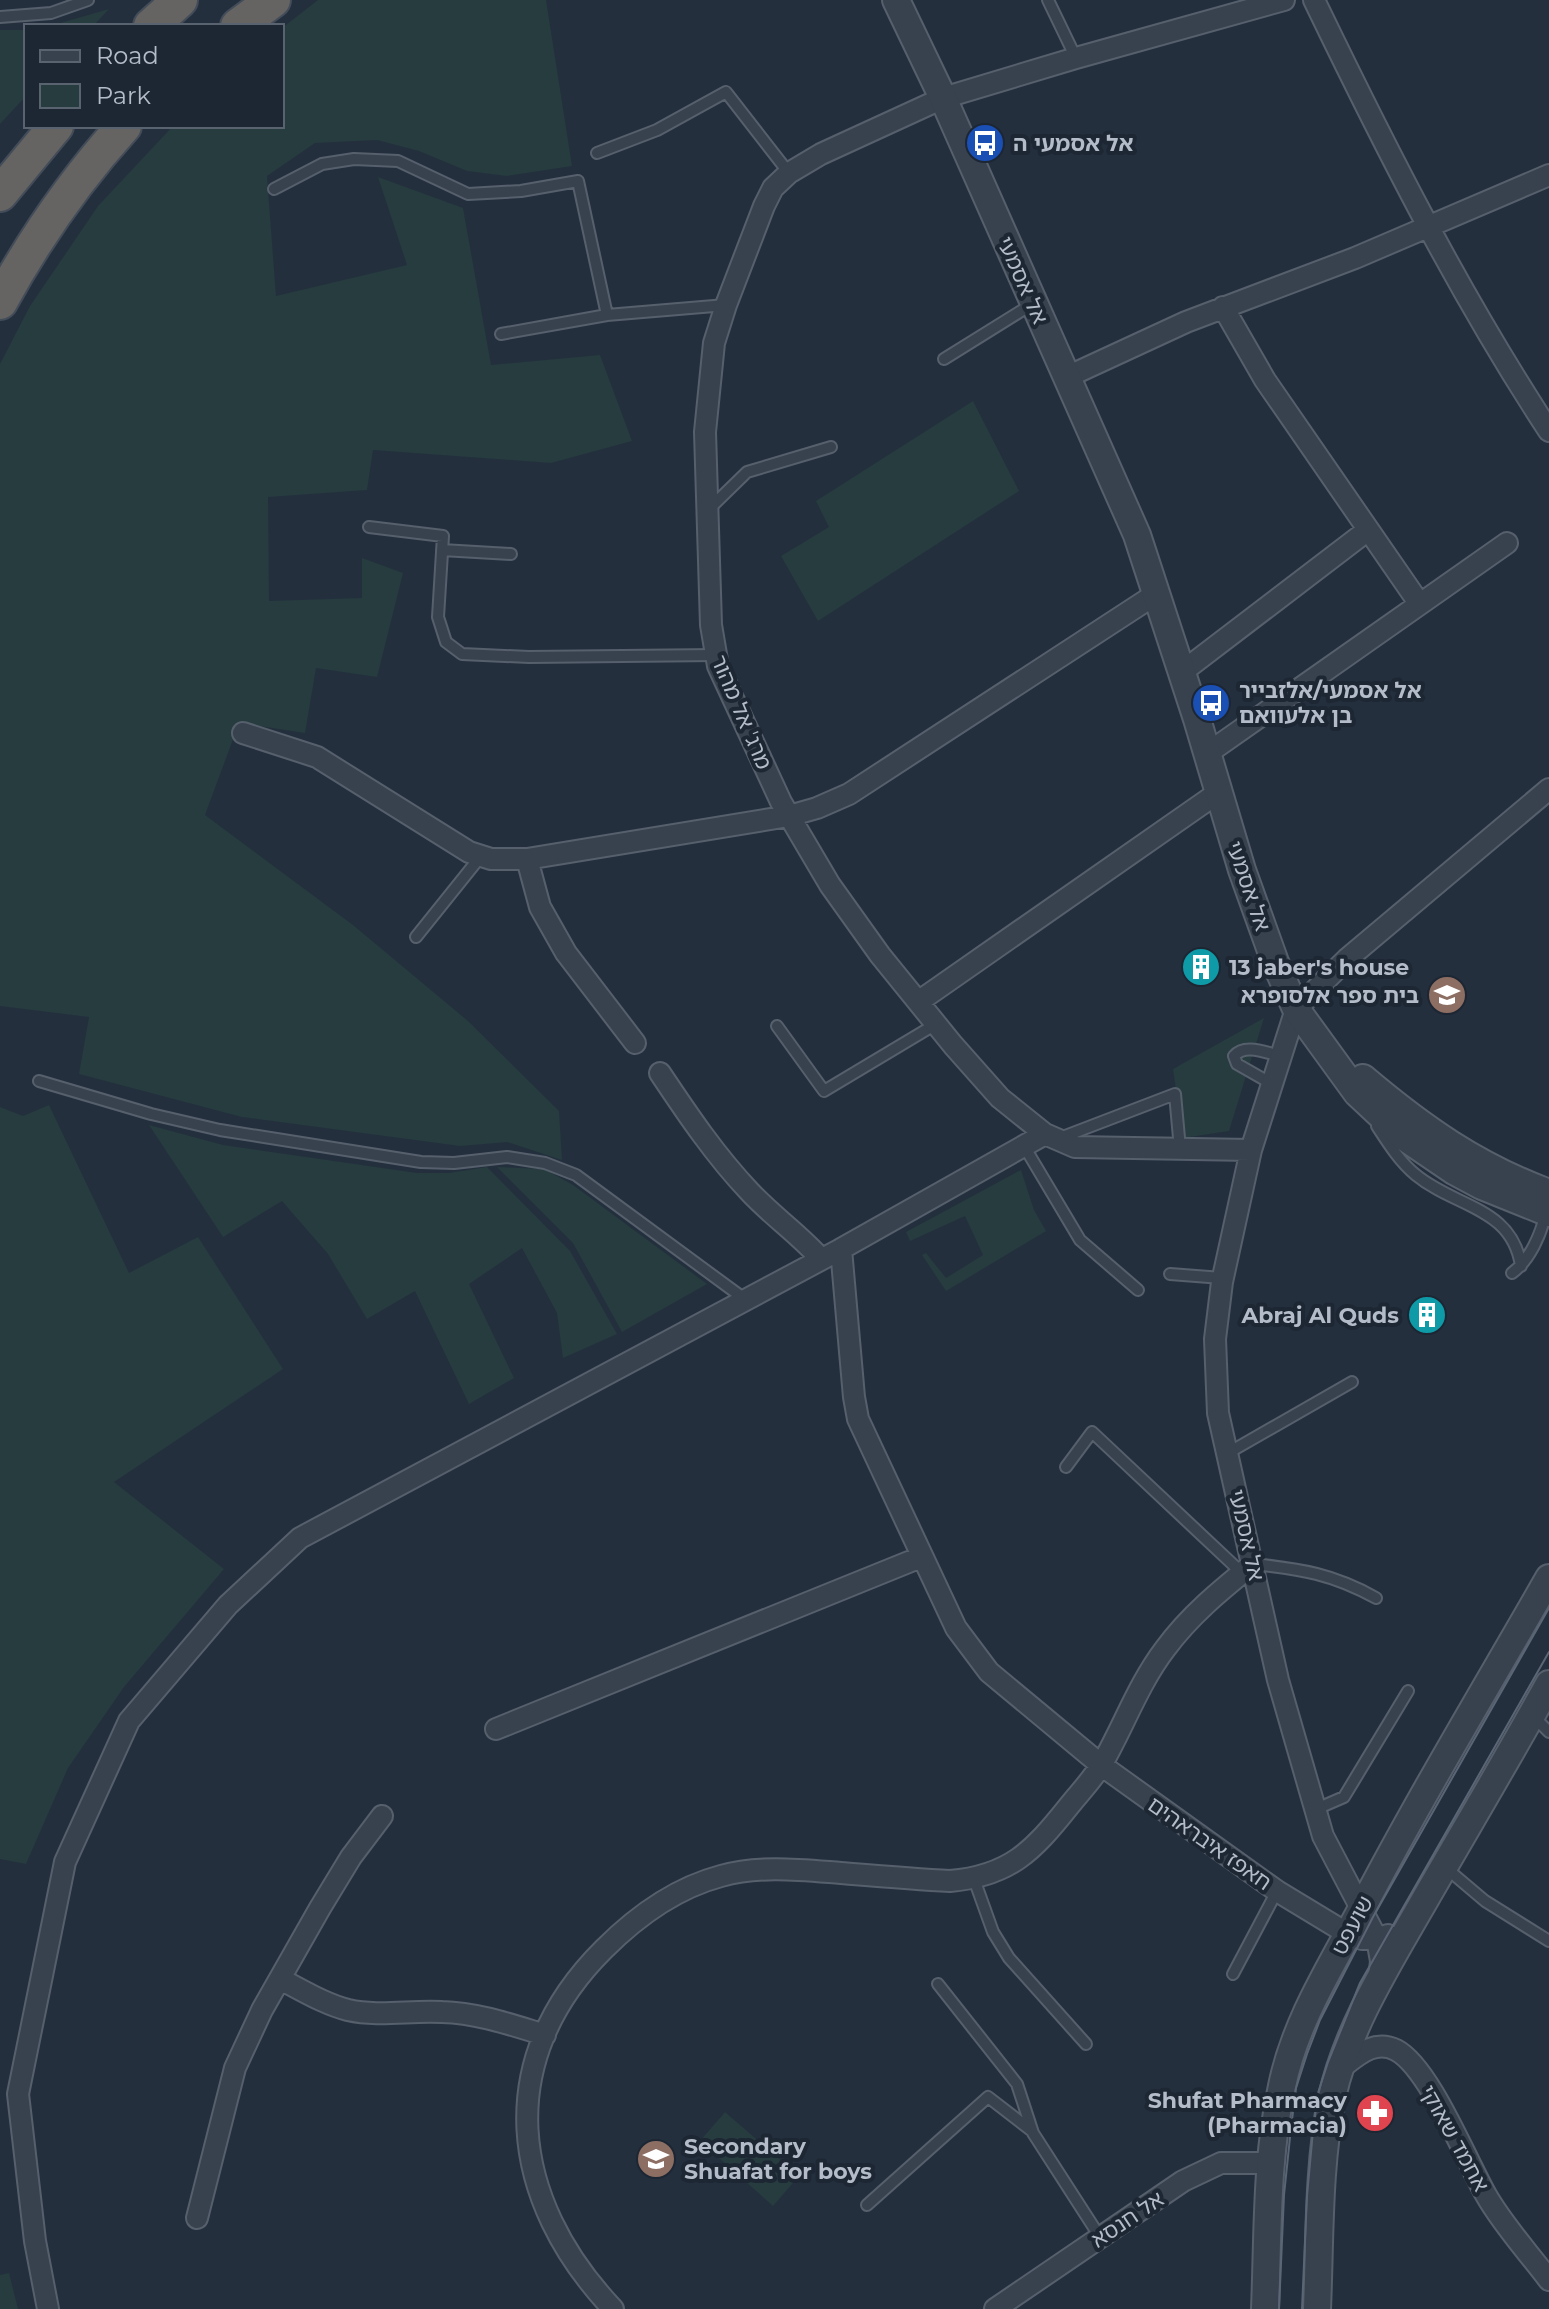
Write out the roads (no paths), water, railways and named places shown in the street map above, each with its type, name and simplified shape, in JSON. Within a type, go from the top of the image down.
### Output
[{"type":"highway","points":[[135,24],[154,0]]},
{"type":"highway","points":[[153,24],[180,0]]},
{"type":"highway","points":[[225,24],[251,0]]},
{"type":"highway","points":[[241,24],[273,0]]},
{"type":"highway","points":[[0,194],[54,128]]},
{"type":"highway","points":[[0,302],[49,221],[122,128]]},
{"type":"street","name":"אל אסמעי","points":[[896,0],[943,98],[1137,535],[1208,753],[1242,870],[1275,962],[1296,1009],[1251,1150],[1222,1278],[1215,1339],[1215,1381],[1218,1413],[1248,1569],[1288,1721],[1323,1836],[1377,1939],[1381,1961],[1378,1981]]},
{"type":"street","name":"מרג' אל מהור","points":[[1251,1150],[1075,1147],[1052,1136],[1000,1098],[918,1002],[830,885],[789,816],[731,697],[716,655],[711,625],[705,432],[714,343],[726,305],[764,206],[773,188],[789,173],[821,154],[943,98],[1284,0]]},
{"type":"street","points":[[1314,0],[1374,125],[1429,227],[1549,431]]},
{"type":"street","points":[[1067,377],[1223,307],[1355,258],[1549,175]]},
{"type":"street","points":[[1223,307],[1265,380],[1419,603]]},
{"type":"street","points":[[1182,672],[1368,530]]},
{"type":"street","points":[[1208,753],[1507,543]]},
{"type":"street","points":[[243,733],[317,757],[445,839],[481,856],[527,859],[789,816],[817,808],[849,794],[1156,594]]},
{"type":"street","points":[[1296,1009],[1347,959],[1549,789]]},
{"type":"street","points":[[918,1002],[1219,792]]},
{"type":"street","points":[[527,859],[540,907],[566,953],[635,1043]]},
{"type":"street","points":[[1296,1009],[1357,1093],[1404,1137],[1482,1186],[1548,1203]]},
{"type":"street","points":[[1296,1009],[1357,1072],[1416,1122],[1548,1203]]},
{"type":"street","points":[[660,1073],[724,1164],[821,1259]]},
{"type":"street","points":[[48,2309],[35,2241],[18,2094],[65,1862],[129,1721],[228,1605],[300,1538],[841,1249],[1024,1146],[1052,1136]]},
{"type":"street","name":"חאפז איבראהים","points":[[841,1249],[858,1419],[956,1628],[989,1672],[1101,1765],[1277,1891],[1321,1917]]},
{"type":"street","points":[[496,1729],[921,1557]]},
{"type":"street","points":[[613,2309],[574,2258],[538,2188],[526,2140],[526,2098],[536,2057],[571,1986],[627,1926],[690,1887],[721,1876],[761,1869],[950,1881],[974,1879],[999,1871],[1022,1858],[1040,1842],[1101,1765],[1150,1670],[1183,1625],[1217,1592],[1248,1569]]},
{"type":"street","name":"שועפט","points":[[1265,2309],[1272,2163],[1282,2085],[1306,2014],[1362,1907],[1549,1578]]},
{"type":"street","points":[[1317,2309],[1327,2133],[1332,2097],[1341,2068],[1378,1981],[1444,1867],[1540,1724],[1549,1684]]},
{"type":"street","points":[[197,2218],[235,2068],[280,1979],[351,1857],[382,1816]]},
{"type":"street","points":[[1321,1917],[1337,1910],[1343,1903],[1346,1894],[1344,1877]]},
{"type":"street","points":[[1321,1917],[1362,1939],[1377,1939],[1415,1918]]},
{"type":"street","points":[[280,1979],[320,2000],[347,2009],[368,2013],[445,2012],[483,2017],[545,2035]]},
{"type":"street","name":"אחמד שאוקי","points":[[1341,2068],[1364,2050],[1380,2046],[1394,2048],[1413,2063],[1457,2137],[1487,2197],[1549,2280]]},
{"type":"street","name":"אל חנסא","points":[[995,2309],[1183,2181],[1221,2163],[1272,2163]]},
{"type":"lane","points":[[0,17],[51,13],[88,0]]},
{"type":"lane","points":[[1048,0],[1076,58]]},
{"type":"lane","points":[[597,153],[657,130],[726,92],[789,173]]},
{"type":"lane","points":[[274,189],[322,164],[354,159],[398,161],[468,194],[521,191],[578,181],[607,315]]},
{"type":"lane","points":[[944,359],[1034,303]]},
{"type":"lane","points":[[501,334],[607,315],[726,305]]},
{"type":"lane","points":[[708,510],[747,472],[831,447]]},
{"type":"lane","points":[[369,527],[443,536],[438,617],[446,642],[462,654],[529,657],[716,655]]},
{"type":"lane","points":[[442,550],[511,554]]},
{"type":"lane","points":[[416,937],[481,856]]},
{"type":"lane","points":[[777,1026],[824,1091],[936,1024]]},
{"type":"lane","points":[[1272,1084],[1237,1064],[1234,1056],[1246,1049],[1281,1056]]},
{"type":"lane","points":[[39,1081],[151,1114],[220,1130],[421,1162],[454,1163],[507,1157],[545,1163],[576,1175],[746,1300]]},
{"type":"lane","points":[[1357,1093],[1400,1159],[1415,1174],[1438,1191],[1497,1221],[1506,1230],[1518,1249],[1516,1270],[1538,1236],[1548,1203]]},
{"type":"lane","points":[[1052,1136],[1175,1094],[1180,1149]]},
{"type":"lane","points":[[1024,1146],[1080,1240],[1138,1290]]},
{"type":"lane","points":[[1170,1274],[1222,1278]]},
{"type":"lane","points":[[1228,1453],[1352,1382]]},
{"type":"lane","points":[[1066,1467],[1092,1432],[1248,1569],[1318,1573],[1346,1582],[1376,1598]]},
{"type":"lane","points":[[1314,1810],[1344,1797],[1408,1691]]},
{"type":"lane","points":[[1444,1867],[1485,1901],[1549,1941]]},
{"type":"lane","points":[[974,1879],[993,1932],[1009,1958],[1086,2044]]},
{"type":"lane","points":[[1233,1974],[1277,1891]]},
{"type":"lane","points":[[938,1984],[1017,2084],[1033,2133],[1100,2237]]},
{"type":"lane","points":[[867,2205],[988,2097],[1033,2133]]},
{"type":"tram line","points":[[1279,2309],[1284,2195],[1296,2088],[1320,2020],[1373,1917],[1549,1608]]},
{"type":"tram line","points":[[1302,2309],[1313,2131],[1318,2093],[1328,2062],[1360,1983],[1549,1652]]},
{"type":"place","name":"אל אסמעי ה","points":[[985,143]]},
{"type":"place","name":"אל אסמעי/אלזבייר בן אלעוואם","points":[[1211,703]]},
{"type":"place","name":"13 jaber's house","points":[[1201,967]]},
{"type":"place","name":"בית ספר אלסופרא","points":[[1447,995]]},
{"type":"place","name":"Abraj Al Quds","points":[[1427,1315]]},
{"type":"place","name":"Shufat Pharmacy (Pharmacia)","points":[[1375,2113]]},
{"type":"place","name":"Secondary Shuafat for boys","points":[[656,2159]]}]
